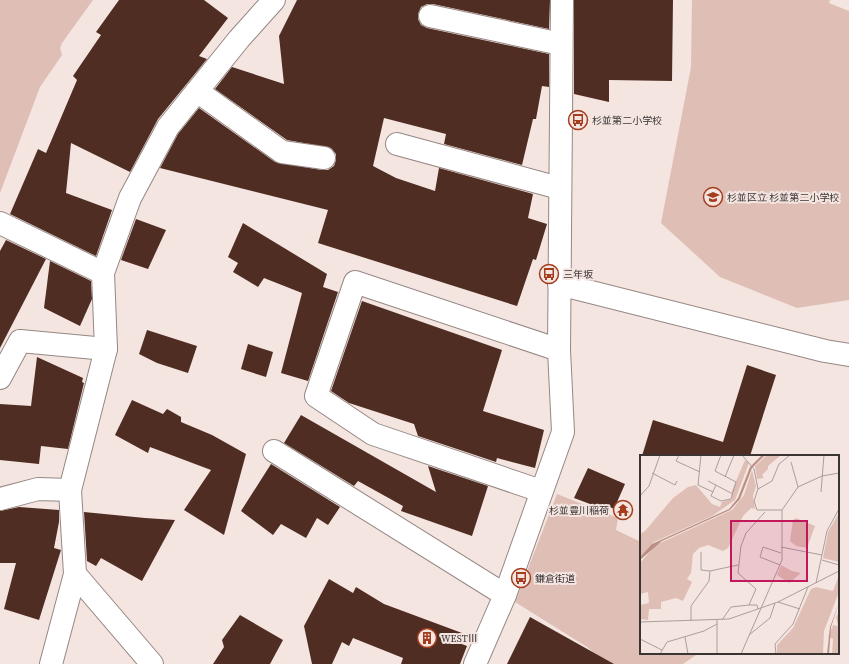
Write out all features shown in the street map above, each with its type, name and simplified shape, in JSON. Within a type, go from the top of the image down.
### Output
[{"type":"street","points":[[52,664],[74,574],[70,490],[106,348],[103,273],[130,198],[168,127],[239,39],[274,0]]},
{"type":"street","points":[[476,664],[505,595],[563,432],[559,350],[562,0]]},
{"type":"street","points":[[430,16],[561,44]]},
{"type":"street","points":[[197,91],[282,152],[324,158]]},
{"type":"street","points":[[397,144],[560,188]]},
{"type":"street","points":[[0,223],[103,273]]},
{"type":"street","points":[[541,491],[373,434],[316,396],[355,282],[559,350]]},
{"type":"street","points":[[559,284],[825,351],[849,355]]},
{"type":"street","points":[[0,378],[20,341],[106,348]]},
{"type":"street","points":[[274,451],[505,595]]},
{"type":"street","points":[[0,499],[38,489],[70,490]]},
{"type":"street","points":[[74,574],[152,664]]},
{"type":"shaded area","points":[[0,0],[93,0],[62,43],[60,48],[62,55],[40,87],[0,193]]},
{"type":"shaded area","points":[[692,0],[830,0],[829,3],[849,11],[849,300],[797,308],[720,277],[661,223],[691,67]]},
{"type":"shaded area","points":[[557,494],[618,518],[616,530],[640,542],[640,654],[698,654],[683,664],[608,664],[587,647],[515,602]]},
{"type":"building","points":[[119,0],[204,0],[228,18],[199,56],[207,59],[158,119],[130,172],[71,143],[66,193],[112,210],[96,256],[10,214],[38,149],[46,153],[77,80],[73,76],[101,35],[96,32]]},
{"type":"building","points":[[297,0],[550,0],[549,29],[433,4],[427,4],[421,7],[418,14],[418,19],[421,25],[427,28],[549,54],[549,87],[542,86],[536,119],[533,119],[522,165],[444,144],[446,134],[384,118],[373,166],[396,178],[435,191],[439,168],[533,194],[528,218],[547,224],[536,260],[533,259],[517,306],[318,243],[328,210],[160,168],[178,134],[199,108],[275,162],[322,170],[328,170],[334,166],[336,154],[331,148],[287,140],[215,89],[232,67],[284,84],[279,36]]},
{"type":"building","points":[[574,0],[673,0],[672,81],[609,80],[609,102],[574,94]]},
{"type":"building","points":[[136,219],[166,230],[148,269],[121,260]]},
{"type":"building","points":[[243,223],[327,274],[323,287],[338,292],[308,381],[281,373],[302,293],[264,278],[258,287],[233,272],[238,263],[228,257]]},
{"type":"building","points":[[6,240],[46,259],[0,348],[0,251]]},
{"type":"building","points":[[50,261],[91,281],[92,299],[80,326],[44,308]]},
{"type":"building","points":[[362,301],[502,350],[483,411],[544,430],[535,468],[497,458],[496,462],[418,436],[414,424],[349,403],[331,391]]},
{"type":"building","points":[[147,330],[197,346],[188,373],[157,363],[139,354]]},
{"type":"building","points":[[248,344],[273,352],[266,377],[241,369]]},
{"type":"building","points":[[37,357],[83,378],[82,382],[84,383],[68,449],[41,446],[39,464],[0,460],[0,404],[31,406]]},
{"type":"building","points":[[747,365],[776,375],[750,455],[642,455],[653,420],[723,442]]},
{"type":"building","points":[[132,400],[163,414],[167,409],[181,417],[181,422],[212,435],[246,454],[224,535],[184,510],[211,470],[150,447],[148,453],[115,435]]},
{"type":"building","points":[[301,415],[436,492],[428,466],[488,486],[472,536],[401,511],[403,506],[358,481],[354,486],[284,443]]},
{"type":"building","points":[[271,464],[340,507],[328,525],[317,518],[306,538],[281,524],[273,535],[241,511]]},
{"type":"building","points":[[588,468],[625,484],[614,509],[608,506],[606,510],[574,498]]},
{"type":"building","points":[[19,507],[59,510],[59,522],[54,548],[61,550],[39,620],[4,609],[16,563],[0,563],[0,511]]},
{"type":"building","points":[[84,512],[175,520],[142,581],[101,558],[96,566],[87,561]]},
{"type":"building","points":[[329,579],[353,593],[356,587],[384,604],[462,633],[459,643],[467,646],[460,664],[401,664],[403,658],[353,638],[349,646],[342,642],[332,664],[312,664],[304,626]]},
{"type":"building","points":[[240,615],[283,640],[270,664],[213,664],[224,647],[222,640]]},
{"type":"building","points":[[530,617],[614,664],[507,664]]},
{"type":"place","name":"杉並第二小学校","points":[[578,120]]},
{"type":"place","name":"杉並区立 杉並第二小学校","points":[[713,197]]},
{"type":"place","name":"三年坂","points":[[549,274]]},
{"type":"place","name":"杉並豊川稲荷","points":[[623,510]]},
{"type":"place","name":"鎌倉街道","points":[[521,578]]},
{"type":"place","name":"WESTⅢ","points":[[427,638]]}]
